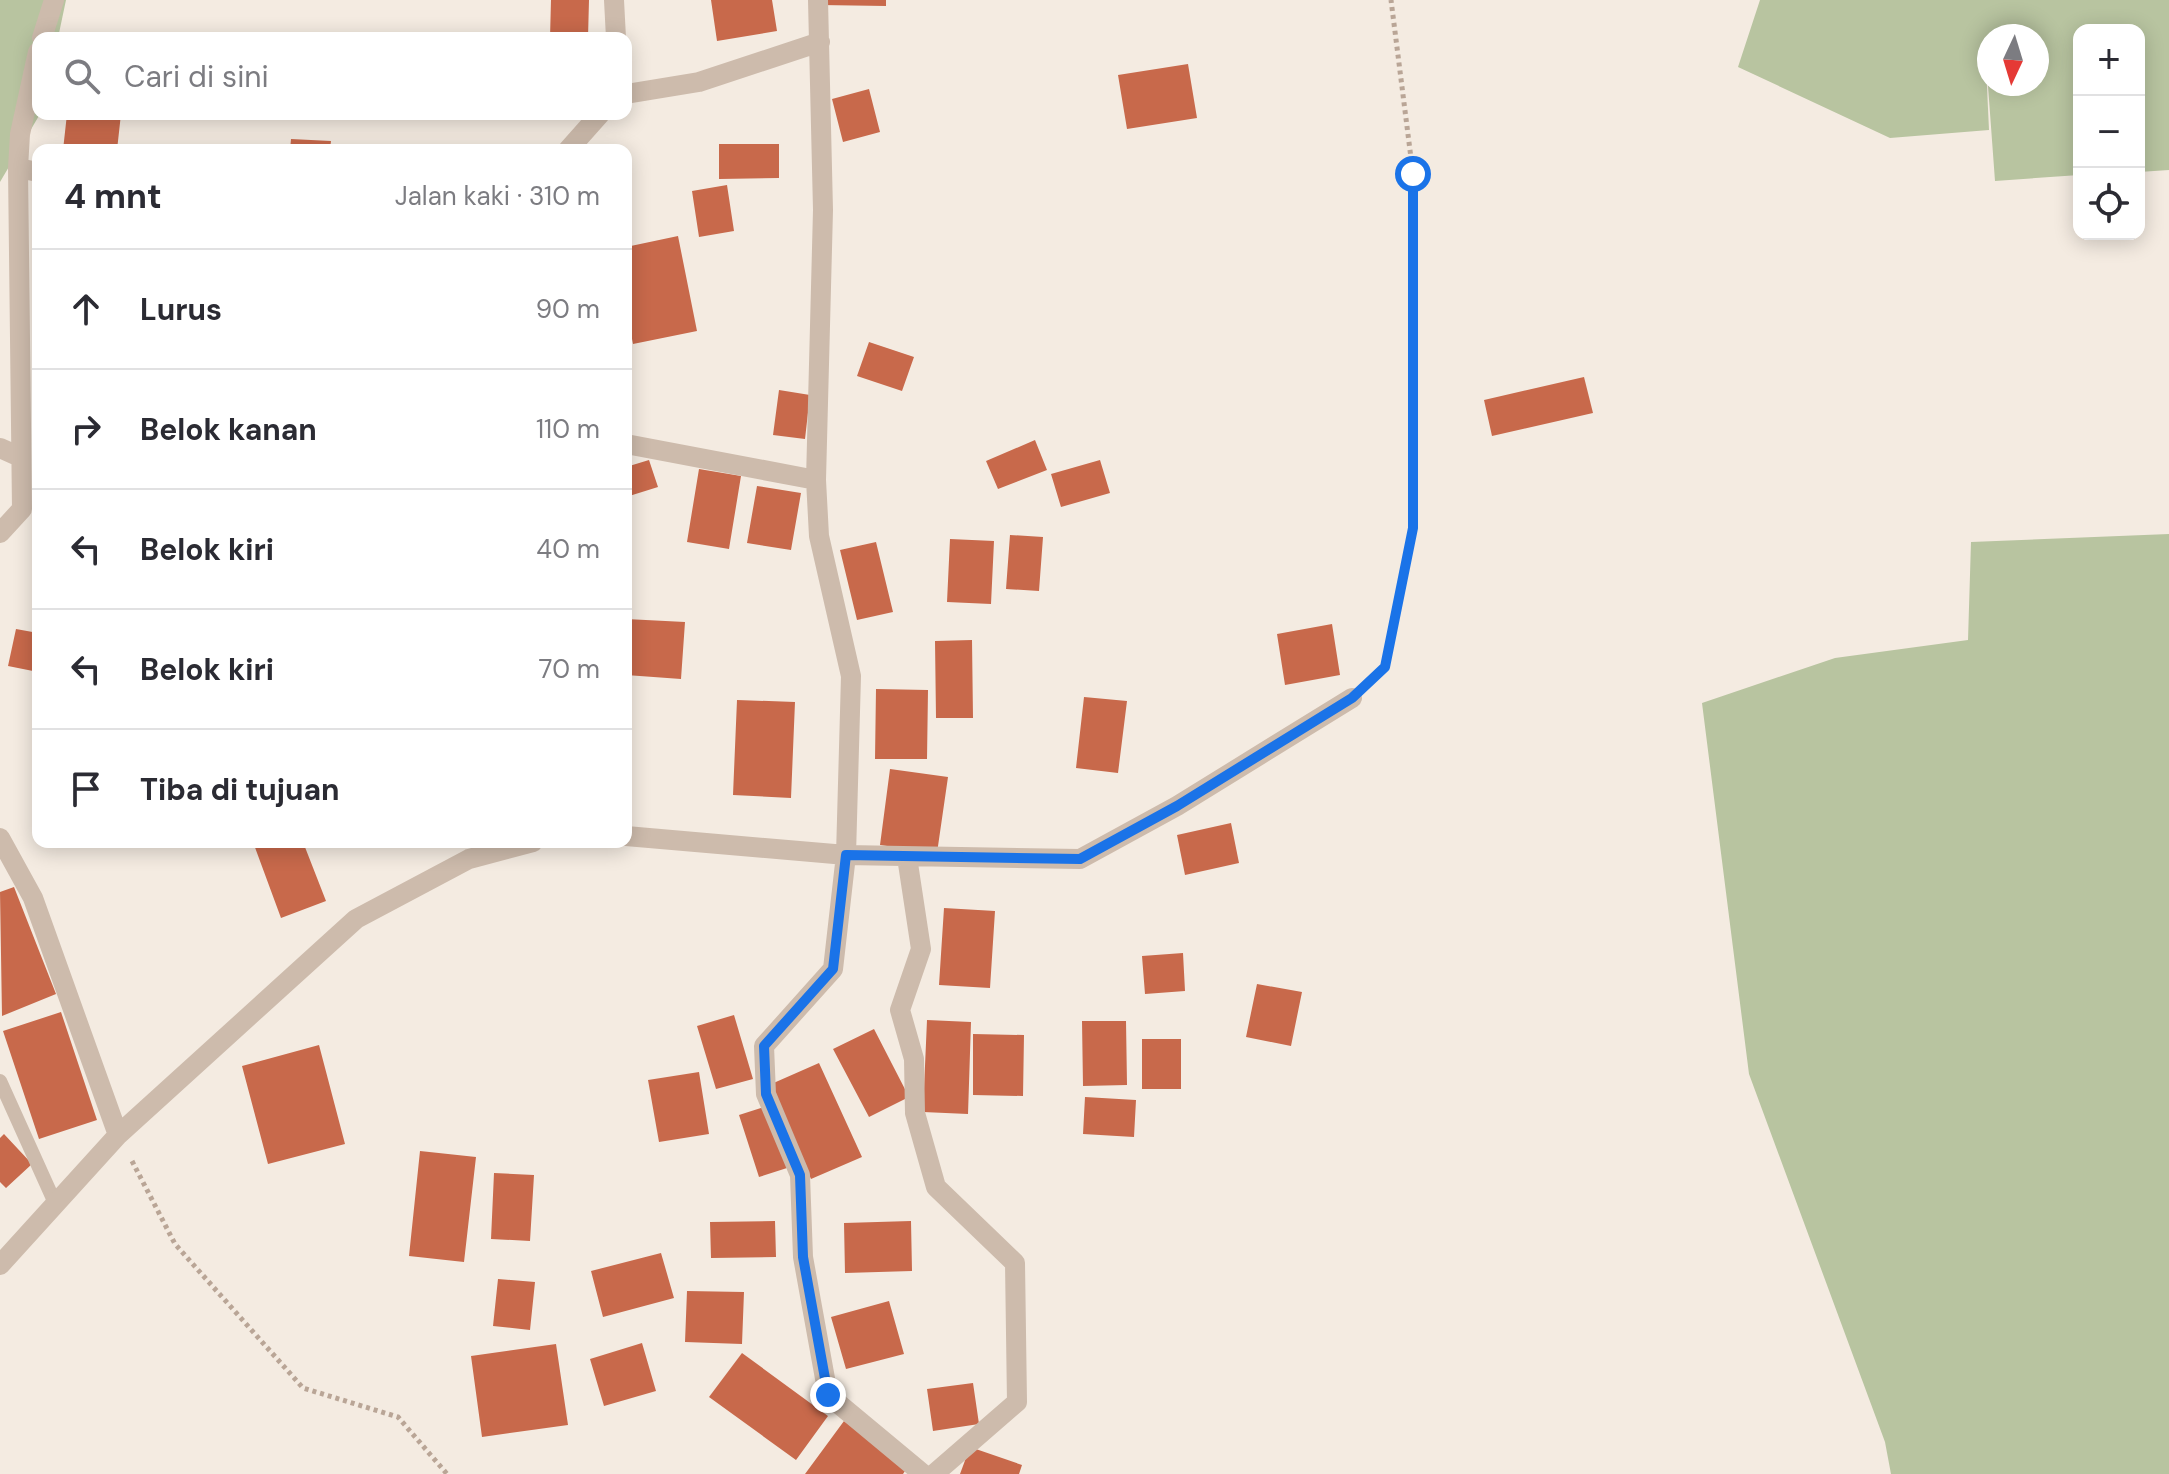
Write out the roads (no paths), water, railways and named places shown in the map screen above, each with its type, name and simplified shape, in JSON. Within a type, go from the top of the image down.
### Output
[{"type":"street","points":[[44,32],[54,0]]},
{"type":"street","points":[[614,0],[616,32]]},
{"type":"street","points":[[818,0],[823,210],[816,480],[819,536],[851,676],[846,855],[833,969],[764,1046],[766,1094],[800,1175],[803,1257],[828,1395],[923,1474]]},
{"type":"street","points":[[632,93],[699,82],[820,42]]},
{"type":"street","points":[[0,533],[22,509],[9,452],[28,170],[20,134],[32,79]]},
{"type":"street","points":[[573,144],[595,120]]},
{"type":"street","points":[[632,445],[816,480]]},
{"type":"street","points":[[632,837],[846,855],[1080,859],[1177,806],[1352,698]]},
{"type":"street","points":[[0,832],[0,838],[33,898],[118,1135]]},
{"type":"street","points":[[0,1265],[118,1135],[356,919],[467,850]]},
{"type":"street","points":[[907,857],[921,949],[900,1010],[914,1059],[915,1113],[936,1187],[1015,1263],[1017,1402],[934,1474]]},
{"type":"lane","points":[[0,1081],[55,1203]]}]
